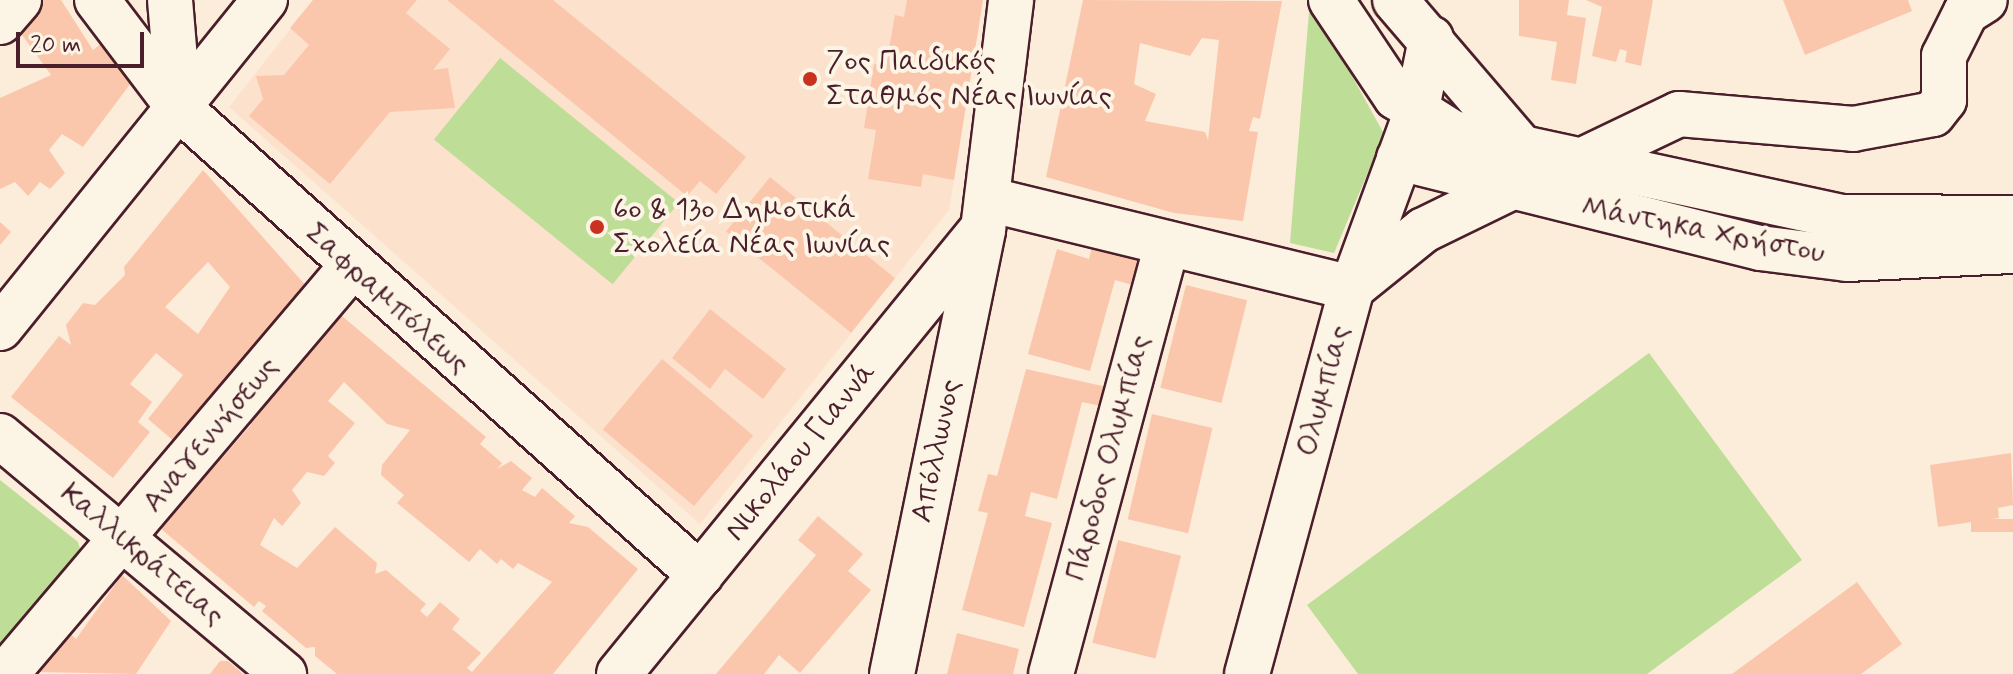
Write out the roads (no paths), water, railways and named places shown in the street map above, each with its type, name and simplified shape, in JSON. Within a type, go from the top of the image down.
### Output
[{"type":"street","points":[[0,22],[19,0]]},
{"type":"street","name":"Σαφραμπόλεως","points":[[97,0],[179,108],[424,335],[700,575]]},
{"type":"street","points":[[170,0],[179,108]]},
{"type":"street","points":[[0,328],[265,0]]},
{"type":"street","name":"Απόλλωνος","points":[[892,674],[985,214],[1011,0]]},
{"type":"street","name":"Μάντηκα Χρήστου","points":[[1331,0],[1396,97],[1416,113],[1453,133],[1589,157],[1843,217],[2013,218]]},
{"type":"street","points":[[1395,0],[1521,147]]},
{"type":"street","points":[[1589,157],[1679,114],[1853,129],[1933,114],[1944,100],[1944,56],[1966,12],[1985,0]]},
{"type":"street","name":"Ολυμπίας","points":[[1247,674],[1352,288],[1416,113],[1431,39]]},
{"type":"street","name":"Μάντηκα Χρήστου","points":[[1399,158],[1508,189],[1760,248],[1847,259],[2013,251]]},
{"type":"street","points":[[985,214],[1167,243],[1352,288],[1424,230],[1508,189]]},
{"type":"street","name":"Νικολάου Γιαννά","points":[[619,674],[985,214]]},
{"type":"street","name":"Πάροδος Ολυμπίας","points":[[1051,674],[1167,243]]},
{"type":"street","name":"Αναγεννήσεως","points":[[6,674],[124,540],[351,267]]},
{"type":"street","name":"Καλλικράτειας","points":[[0,436],[284,674]]},
{"type":"place","name":"7ος Παιδικός Σταθμός Νέας Ιωνίας","points":[[810,79]]},
{"type":"place","name":"6ο & 13ο Δημοτικά Σχολεία Νέας Ιωνίας","points":[[597,227]]}]
